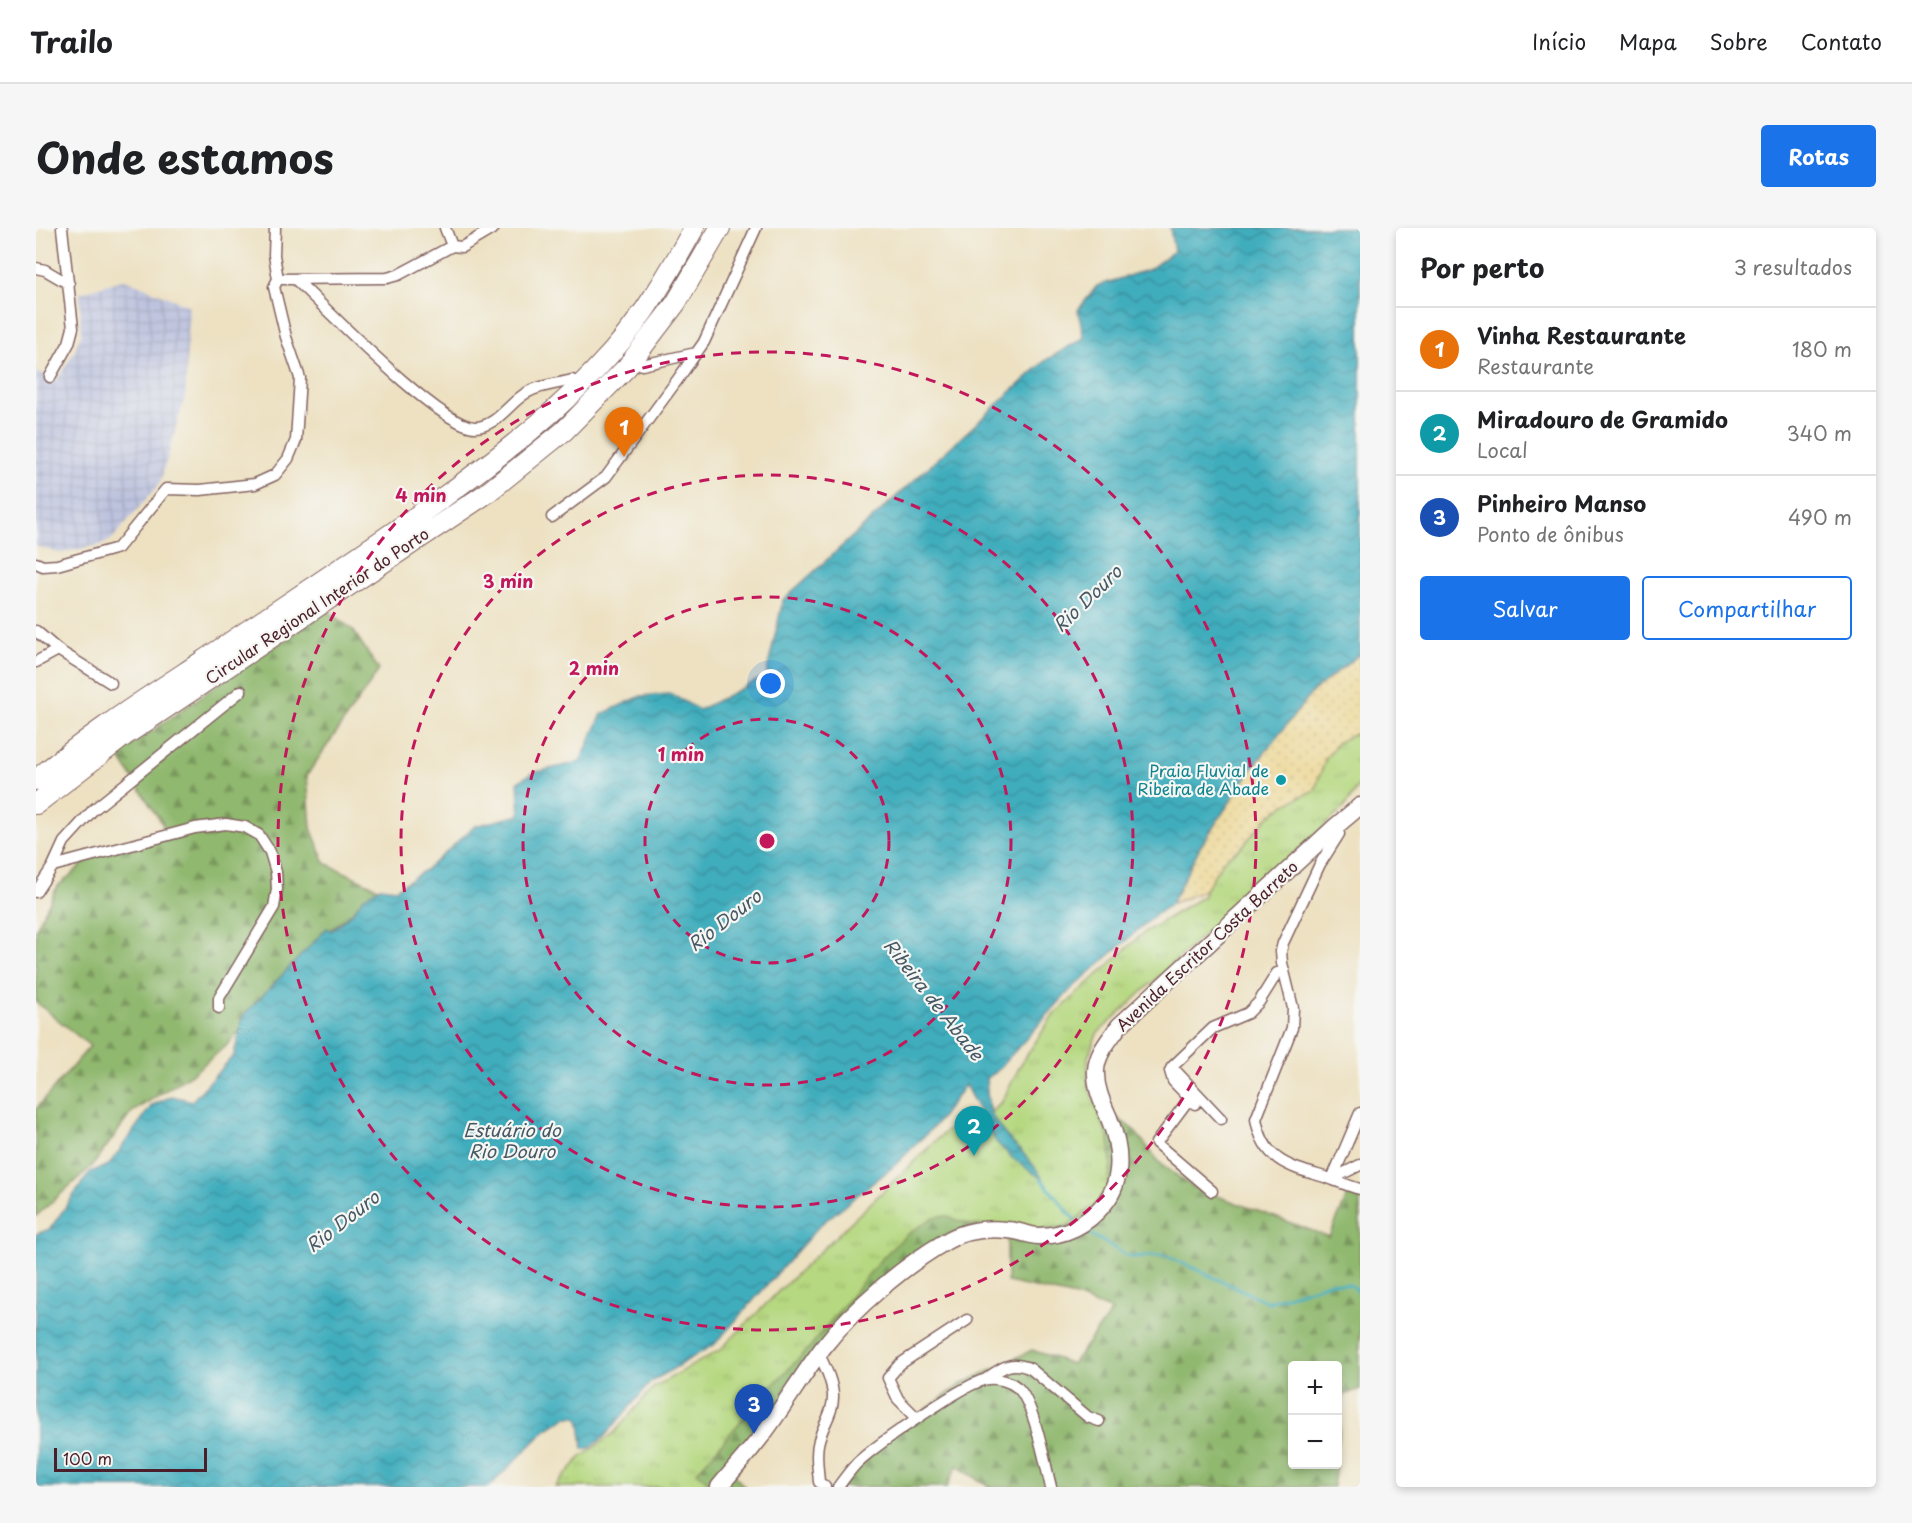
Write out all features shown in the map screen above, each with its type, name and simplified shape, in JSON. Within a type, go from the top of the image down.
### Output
[{"type":"highway","name":"Circular Regional Interior do Porto","points":[[36,780],[56,763],[152,695],[402,527],[507,451],[550,415],[612,352],[659,291],[694,228]]},
{"type":"highway","name":"Circular Regional Interior do Porto","points":[[36,804],[124,736],[487,493],[564,431],[627,367],[676,303],[720,228]]},
{"type":"main road","name":"Avenida Escritor Costa Barreto","points":[[719,1487],[760,1438],[819,1354],[853,1313],[922,1256],[948,1240],[981,1230],[1008,1230],[1036,1236],[1062,1234],[1086,1223],[1097,1212],[1113,1191],[1119,1165],[1115,1134],[1097,1086],[1096,1069],[1104,1046],[1119,1026],[1360,806]]},
{"type":"street","points":[[50,377],[69,342],[73,328],[62,228]]},
{"type":"street","points":[[36,563],[43,566],[57,565],[118,548],[166,489],[200,490],[255,484],[274,475],[288,459],[296,440],[300,378],[286,337],[274,287],[278,279],[274,255],[275,228]]},
{"type":"street","points":[[445,228],[452,246]]},
{"type":"street","points":[[278,279],[387,278],[398,275],[452,246],[462,247],[494,228]]},
{"type":"street","points":[[552,517],[606,477],[704,342],[756,228]]},
{"type":"street","points":[[36,268],[45,270],[69,284]]},
{"type":"street","points":[[295,279],[388,369],[442,413],[458,423],[475,427],[486,424],[526,393],[572,380]]},
{"type":"street","points":[[642,365],[696,353]]},
{"type":"street","points":[[36,631],[58,650],[111,683]]},
{"type":"street","points":[[36,662],[58,650]]},
{"type":"street","points":[[36,892],[53,866],[64,842],[93,810],[242,691]]},
{"type":"street","points":[[53,866],[195,828],[226,824],[245,827],[259,835],[270,852],[276,872],[277,889],[274,907],[219,998],[219,1008]]},
{"type":"street","points":[[1335,827],[1339,834],[1320,864],[1283,943],[1281,951],[1293,1008],[1292,1028],[1256,1119],[1259,1134],[1268,1150],[1281,1163],[1360,1189]]},
{"type":"street","points":[[1212,1191],[1156,1143],[1192,1101],[1173,1081],[1170,1071],[1213,1028],[1248,1013],[1259,1002],[1277,973],[1284,970]]},
{"type":"street","points":[[1173,1067],[1221,1119]]},
{"type":"street","points":[[1332,1179],[1360,1113]]},
{"type":"street","points":[[1332,1179],[1360,1165]]},
{"type":"street","points":[[917,1418],[898,1399],[888,1378],[900,1364],[967,1320]]},
{"type":"street","points":[[819,1354],[828,1374],[833,1396],[830,1415],[818,1441],[817,1451],[819,1482],[825,1487]]},
{"type":"street","points":[[838,1487],[858,1463],[917,1418],[986,1379],[1002,1367],[1013,1364],[1031,1369],[1088,1417],[1099,1421]]},
{"type":"street","points":[[986,1379],[1003,1380],[1020,1390],[1029,1407],[1050,1487]]},
{"type":"shaded area","points":[[125,279],[189,306],[185,396],[160,483],[112,539],[104,544],[60,553],[36,546],[36,373],[43,374],[55,383],[73,354],[81,335],[80,293]]},
{"type":"green space","points":[[328,611],[353,630],[379,670],[307,775],[311,828],[325,863],[380,889],[331,929],[227,1045],[193,1073],[132,1112],[93,1165],[36,1216],[36,1109],[90,1046],[36,1002],[36,929],[57,887],[90,858],[168,833],[118,755],[227,678]]},
{"type":"green space","points":[[1360,732],[1360,783],[1344,808],[1097,1034],[1088,1057],[1088,1085],[1109,1140],[1111,1163],[1108,1185],[1098,1202],[1067,1226],[1032,1230],[972,1225],[946,1216],[934,1217],[906,1235],[881,1259],[809,1348],[766,1392],[697,1472],[709,1482],[705,1487],[555,1487],[580,1458],[614,1433],[654,1387],[720,1350],[946,1131],[972,1126],[1001,1104],[1021,1064],[1052,1017],[1143,933],[1204,896],[1205,890],[1223,861],[1242,847],[1267,818],[1286,804],[1315,790],[1326,758],[1338,742]]},
{"type":"green space","points":[[1061,1041],[1094,1101],[1134,1130],[1160,1163],[1193,1187],[1329,1237],[1350,1191],[1360,1194],[1360,1389],[1344,1395],[1342,1401],[1342,1361],[1288,1361],[1288,1469],[1335,1469],[1333,1487],[990,1487],[957,1466],[947,1487],[841,1487],[889,1436],[960,1385],[1032,1350],[1072,1364],[1112,1311],[1076,1297],[1007,1282],[1007,1219],[941,1237],[845,1317],[734,1475],[745,1487],[648,1487],[973,1131]]},
{"type":"sand","name":"Praia Fluvial de Ribeira de Abade","points":[[1360,654],[1360,732],[1338,742],[1326,758],[1315,790],[1286,804],[1267,818],[1242,847],[1223,861],[1205,890],[1171,904],[1200,847],[1251,770],[1313,691]]},
{"type":"water","name":"Estuário do Rio Douro","points":[[1170,228],[1360,228],[1360,654],[1313,691],[1251,770],[1200,847],[1171,904],[1154,916],[1071,989],[995,1073],[986,1078],[988,1104],[993,1118],[1030,1161],[1043,1180],[1011,1157],[996,1142],[965,1085],[938,1122],[894,1166],[820,1225],[715,1344],[651,1382],[604,1437],[590,1448],[583,1449],[580,1422],[577,1417],[566,1417],[546,1430],[489,1487],[36,1487],[36,1234],[50,1229],[90,1172],[109,1165],[152,1105],[172,1096],[192,1101],[234,1055],[243,1016],[327,928],[331,931],[353,912],[363,898],[380,887],[396,889],[427,869],[475,826],[520,815],[518,782],[532,773],[580,762],[602,714],[641,696],[671,694],[699,710],[766,676],[783,600],[1046,360],[1084,338],[1078,310],[1097,286],[1150,269],[1174,251]]},
{"type":"waterway","name":"Ribeira de Abade","points":[[1041,1179],[1074,1219]]},
{"type":"waterway","name":"Ribeira de Abade","points":[[1085,1231],[1130,1257],[1164,1255],[1268,1302],[1332,1282],[1350,1285],[1360,1293]]},
{"type":"place","name":"Vinha Restaurante","points":[[624,457]]},
{"type":"place","name":"Praia Fluvial de Ribeira de Abade","points":[[1281,780]]},
{"type":"place","name":"Miradouro de Gramido","points":[[974,1156]]},
{"type":"place","name":"Pinheiro Manso","points":[[754,1434]]},
{"type":"water label","name":"Rio Douro","points":[[1088,599]]},
{"type":"water label","name":"Rio Douro","points":[[725,921]]},
{"type":"water label","name":"Rio Douro","points":[[343,1222]]}]
